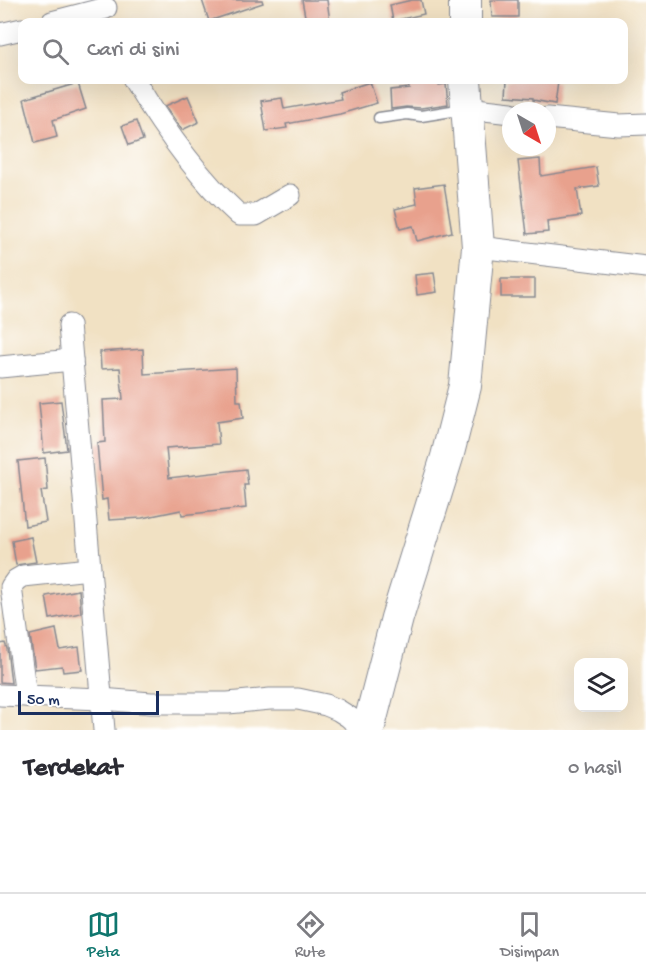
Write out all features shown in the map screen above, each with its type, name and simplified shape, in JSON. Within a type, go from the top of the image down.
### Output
[{"type":"street","points":[[465,0],[465,18]]},
{"type":"street","points":[[70,18],[107,10]]},
{"type":"street","points":[[0,34],[18,29]]},
{"type":"street","points":[[137,84],[165,129],[226,204],[239,215],[256,215],[290,195]]},
{"type":"street","points":[[0,695],[151,703],[228,703],[297,699],[326,705],[363,724],[447,457],[465,386],[478,247],[466,94],[502,109]]},
{"type":"street","points":[[556,118],[619,125],[646,124]]},
{"type":"street","points":[[478,247],[646,267]]},
{"type":"street","points":[[69,325],[104,730]]},
{"type":"street","points":[[0,367],[72,360]]},
{"type":"street","points":[[26,696],[11,587],[23,576],[90,569]]},
{"type":"lane","points":[[379,118],[407,114],[421,116],[466,94]]},
{"type":"building","points":[[202,0],[262,0],[263,3],[218,18],[208,18]]},
{"type":"building","points":[[302,0],[327,0],[329,18],[305,18]]},
{"type":"building","points":[[421,0],[424,14],[392,18],[390,5]]},
{"type":"building","points":[[491,0],[518,0],[518,17],[492,17]]},
{"type":"building","points":[[78,84],[86,109],[53,120],[57,137],[35,143],[24,99]]},
{"type":"building","points":[[371,84],[377,103],[340,114],[286,124],[287,128],[266,131],[261,101],[282,98],[284,109],[341,99],[339,92]]},
{"type":"building","points":[[408,84],[446,84],[448,104],[391,109],[390,90],[409,88]]},
{"type":"building","points":[[507,84],[558,84],[555,102],[544,102],[533,100],[533,98],[506,96]]},
{"type":"building","points":[[188,96],[199,122],[182,130],[165,106]]},
{"type":"building","points":[[136,121],[143,140],[129,145],[122,126]]},
{"type":"building","points":[[540,159],[541,176],[596,167],[599,186],[577,189],[581,216],[547,221],[548,232],[527,234],[518,161]]},
{"type":"building","points":[[444,184],[452,232],[417,241],[413,226],[400,229],[395,209],[417,204],[415,188]]},
{"type":"building","points":[[434,273],[437,292],[417,295],[415,275]]},
{"type":"building","points":[[501,279],[535,279],[535,297],[501,297]]},
{"type":"building","points":[[143,349],[144,374],[236,368],[237,401],[241,401],[243,418],[217,422],[219,444],[166,448],[169,478],[246,469],[248,485],[244,485],[246,508],[182,515],[181,510],[142,518],[109,520],[107,499],[102,500],[97,443],[105,442],[103,400],[123,399],[120,368],[101,369],[100,352]]},
{"type":"building","points":[[61,401],[67,450],[44,453],[39,403]]},
{"type":"building","points":[[45,458],[48,490],[41,491],[46,522],[25,526],[18,461]]},
{"type":"building","points":[[31,537],[36,562],[16,565],[12,541]]},
{"type":"building","points":[[79,590],[81,613],[50,619],[46,596]]},
{"type":"building","points":[[56,629],[60,650],[79,647],[82,670],[63,672],[62,666],[35,669],[30,635]]},
{"type":"building","points":[[5,643],[11,683],[0,682],[0,644]]}]
